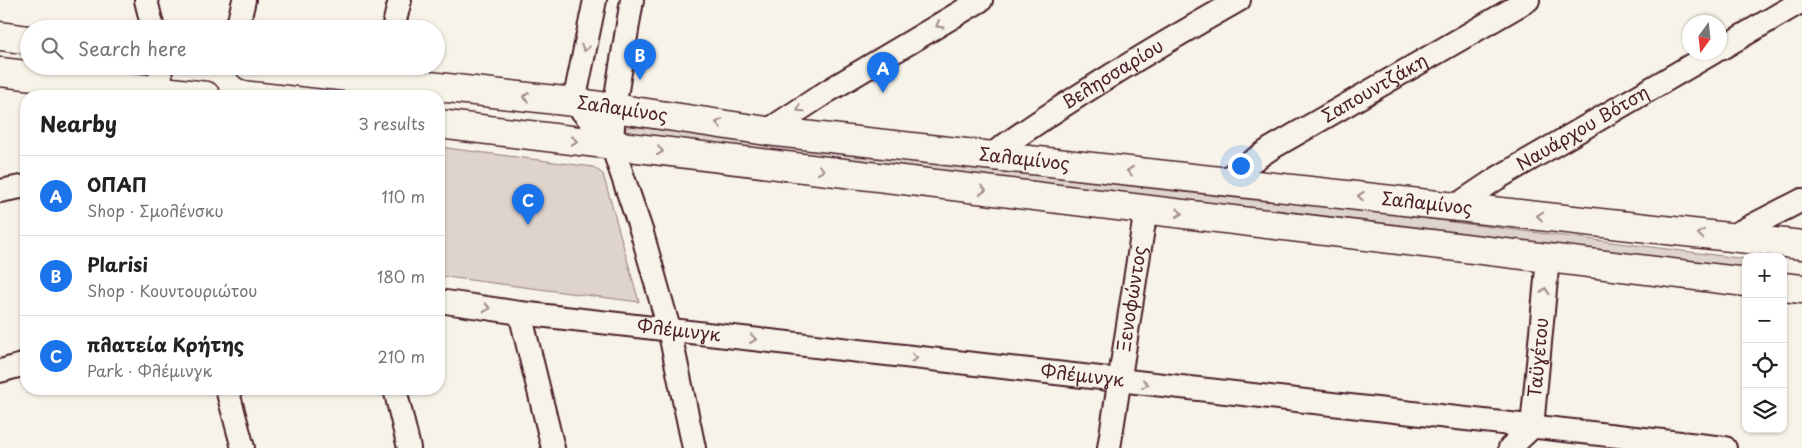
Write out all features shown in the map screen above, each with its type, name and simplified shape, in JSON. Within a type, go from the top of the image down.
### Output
[{"type":"main road","points":[[0,36],[20,39]]},
{"type":"main road","points":[[0,72],[20,74]]},
{"type":"main road","points":[[37,75],[161,85],[181,90]]},
{"type":"main road","name":"Σαλαμίνος","points":[[388,75],[767,131],[1802,245]]},
{"type":"main road","name":"Σαλαμίνος","points":[[445,125],[1742,282]]},
{"type":"main road","points":[[1787,287],[1802,289]]},
{"type":"street","points":[[146,0],[151,20]]},
{"type":"street","points":[[239,20],[244,0]]},
{"type":"street","points":[[395,20],[400,0]]},
{"type":"street","points":[[595,0],[574,102],[612,145]]},
{"type":"street","points":[[632,0],[614,108],[612,145],[642,233],[669,329],[694,448]]},
{"type":"street","points":[[767,131],[828,90],[980,0]]},
{"type":"street","name":"Βελησσαρίου","points":[[991,155],[1033,125],[1149,50],[1239,0]]},
{"type":"street","name":"Σαπουντζάκη","points":[[1223,181],[1270,149],[1528,0]]},
{"type":"street","points":[[1727,45],[1802,1]]},
{"type":"street","name":"Ναυάρχου Βότση","points":[[1454,206],[1496,179],[1700,60]]},
{"type":"street","points":[[0,191],[20,187]]},
{"type":"street","points":[[1730,237],[1802,200]]},
{"type":"street","name":"Ξενοφώντος","points":[[1109,448],[1146,210]]},
{"type":"street","name":"Ταϋγέτου","points":[[1532,427],[1548,258]]},
{"type":"street","name":"Φλέμινγκ","points":[[445,303],[1120,382],[1725,448]]},
{"type":"street","points":[[520,313],[552,448]]},
{"type":"street","points":[[0,371],[20,366]]},
{"type":"street","points":[[229,395],[243,448]]},
{"type":"street","points":[[396,395],[409,448]]},
{"type":"street","points":[[1510,448],[1532,427]]},
{"type":"shaded area","points":[[628,126],[1293,202],[1742,258],[1742,271],[628,137],[623,132]]},
{"type":"shaded area","points":[[445,148],[593,167],[603,174],[639,302],[445,277]]},
{"type":"place","name":"Plarisi","points":[[640,80]]},
{"type":"place","name":"ΟΠΑΠ","points":[[883,93]]},
{"type":"place","name":"πλατεία Κρήτης","points":[[528,225]]}]
